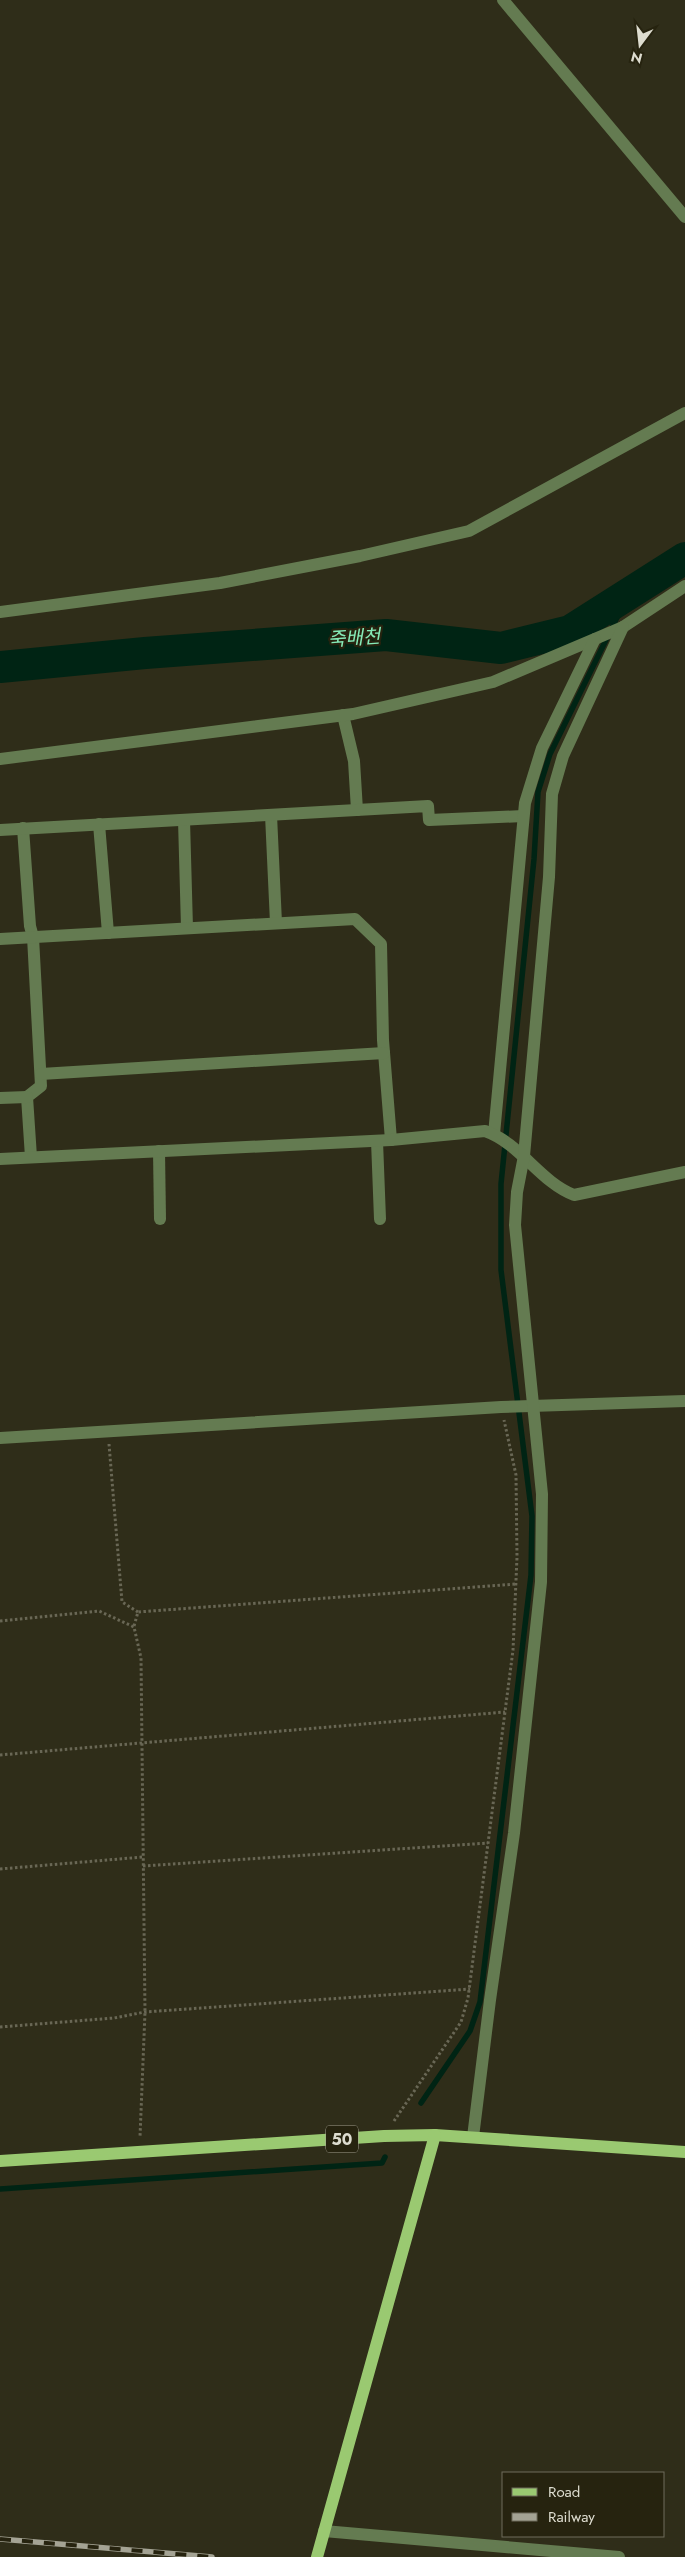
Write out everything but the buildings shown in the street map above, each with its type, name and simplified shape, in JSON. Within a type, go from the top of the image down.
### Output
[{"type":"main road","name":"50","points":[[0,2160],[384,2136],[436,2135],[685,2152]]},
{"type":"main road","points":[[317,2557],[436,2135]]},
{"type":"street","points":[[504,0],[685,217]]},
{"type":"street","points":[[0,612],[220,583],[360,556],[469,531],[685,413]]},
{"type":"street","points":[[0,759],[343,715],[494,682],[623,627],[685,586]]},
{"type":"street","points":[[473,2137],[514,1832],[541,1582],[542,1494],[515,1225],[550,877],[552,794],[563,756],[623,627]]},
{"type":"street","points":[[494,1134],[525,803],[542,748],[596,639]]},
{"type":"street","points":[[343,715],[354,761],[357,810]]},
{"type":"street","points":[[0,830],[428,806],[429,820],[523,816]]},
{"type":"street","points":[[271,815],[276,923]]},
{"type":"street","points":[[184,820],[187,928]]},
{"type":"street","points":[[99,824],[108,933]]},
{"type":"street","points":[[22,828],[30,926],[33,937],[41,1080],[27,1097],[31,1157]]},
{"type":"street","points":[[0,939],[356,919],[380,944],[384,1053],[391,1140]]},
{"type":"street","points":[[41,1080],[384,1053]]},
{"type":"street","points":[[0,1098],[27,1097]]},
{"type":"street","points":[[0,1159],[377,1141],[485,1132],[494,1134],[560,1190],[574,1195],[685,1172]]},
{"type":"street","points":[[377,1141],[380,1219]]},
{"type":"street","points":[[159,1151],[160,1219]]},
{"type":"street","points":[[0,1438],[505,1407],[532,1408],[685,1401]]},
{"type":"street","points":[[324,2531],[618,2557]]},
{"type":"path","points":[[384,2136],[461,2022],[470,1989],[513,1650],[516,1584],[516,1475],[505,1407]]},
{"type":"path","points":[[108,1432],[122,1602],[138,1612],[516,1584]]},
{"type":"path","points":[[0,1622],[99,1611],[134,1627]]},
{"type":"path","points":[[138,1612],[134,1627],[141,1658],[144,2012],[139,2152]]},
{"type":"path","points":[[0,1755],[505,1712]]},
{"type":"path","points":[[143,1866],[488,1843]]},
{"type":"path","points":[[0,1869],[143,1857]]},
{"type":"path","points":[[0,2027],[114,2018],[144,2012],[470,1989]]},
{"type":"waterway","name":"죽배천","points":[[0,667],[145,653],[386,635],[501,648],[570,631],[685,558]]},
{"type":"waterway","points":[[421,2103],[470,2031],[480,2002],[531,1575],[532,1516],[501,1270],[501,1184],[534,859],[538,792],[550,754],[629,593]]},
{"type":"waterway","points":[[0,2189],[382,2163],[385,2157]]},
{"type":"railway","points":[[0,2539],[212,2557]]}]
